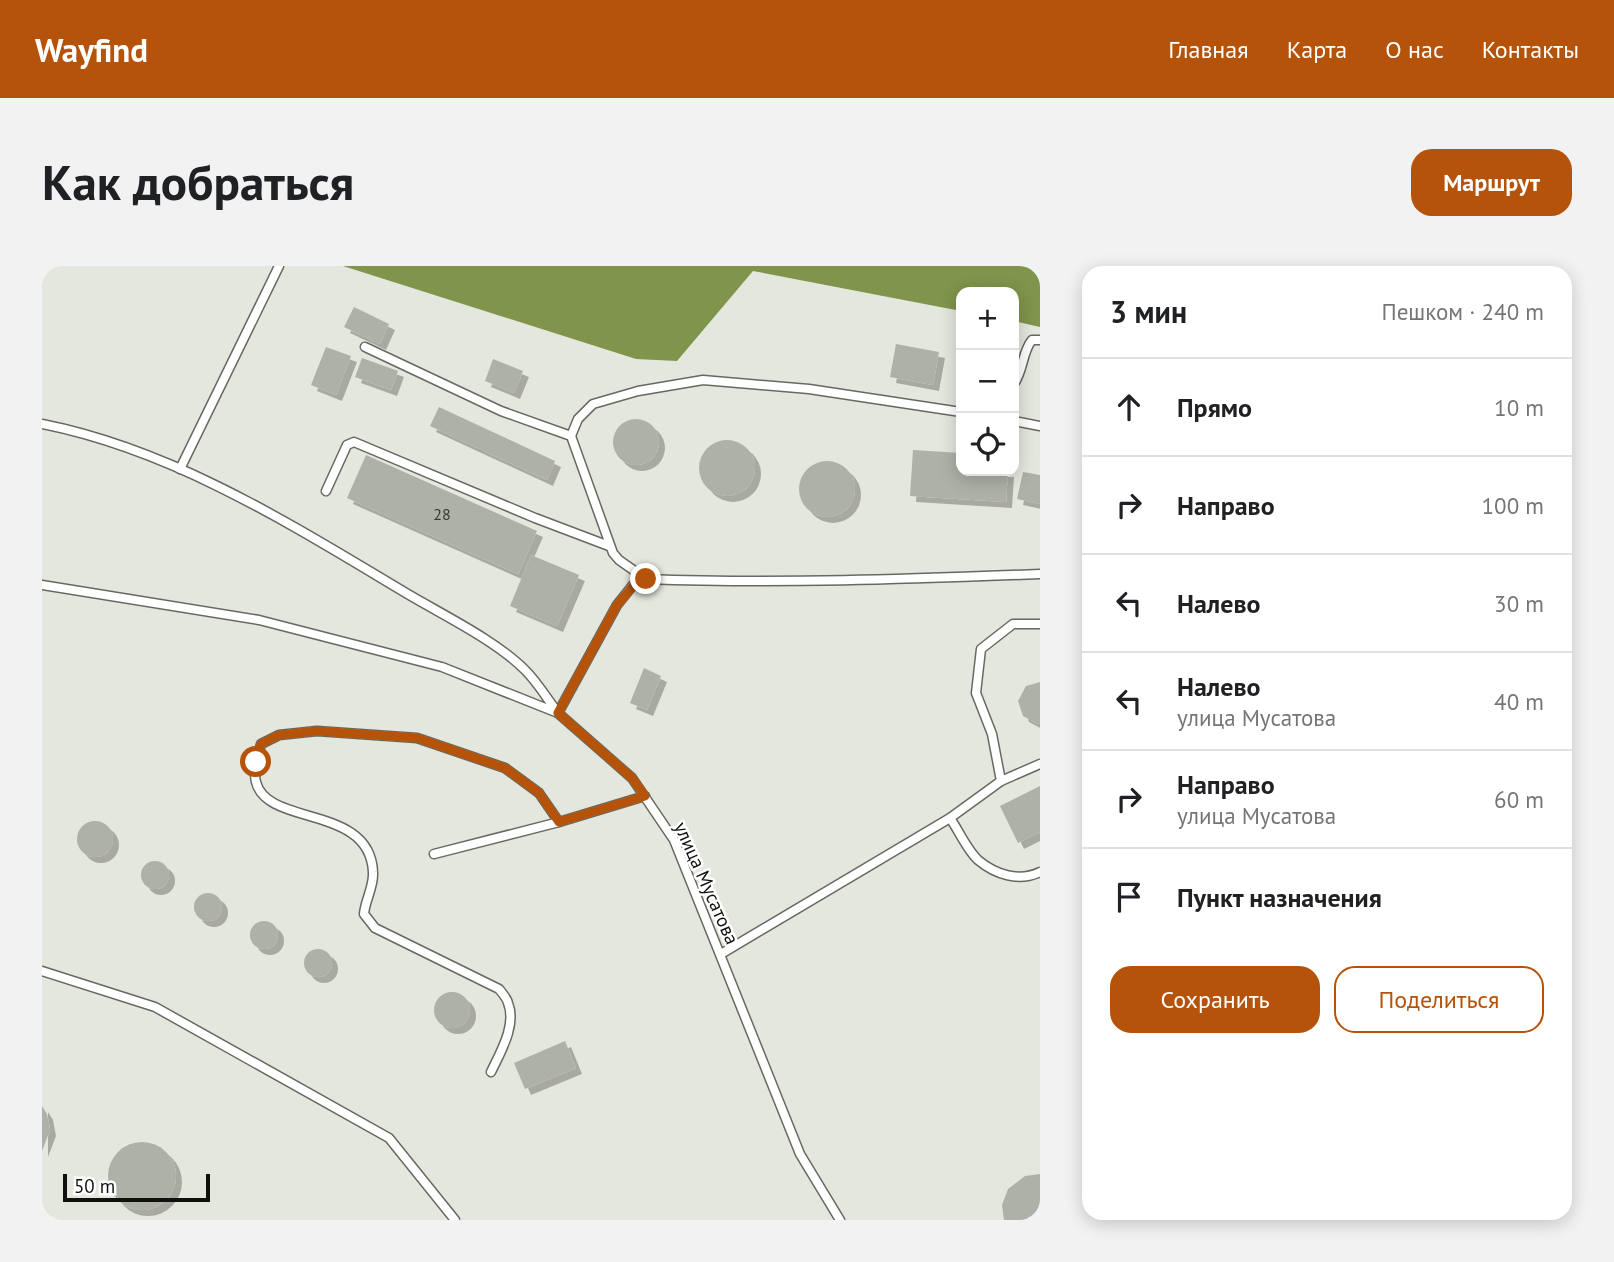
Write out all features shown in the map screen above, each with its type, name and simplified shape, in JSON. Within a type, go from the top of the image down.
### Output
[{"type":"lane","points":[[180,469],[279,266]]},
{"type":"lane","points":[[1019,375],[1027,346],[1032,340],[1040,340]]},
{"type":"lane","points":[[365,347],[500,411],[571,436]]},
{"type":"lane","points":[[646,579],[619,560],[609,546],[571,436],[578,419],[593,404],[638,391],[703,380],[809,388],[956,409]]},
{"type":"lane","points":[[1019,422],[1040,426]]},
{"type":"lane","points":[[42,424],[80,432],[180,469],[278,517],[483,638],[526,671],[558,713]]},
{"type":"lane","points":[[326,491],[347,445],[354,442],[535,519],[609,546]]},
{"type":"lane","points":[[558,713],[617,605],[634,585],[646,579],[752,582],[1040,574]]},
{"type":"lane","points":[[42,585],[259,620],[442,667],[558,713]]},
{"type":"lane","points":[[1002,781],[992,734],[976,693],[981,649],[1013,624],[1040,624]]},
{"type":"lane","name":"улица Мусатова","points":[[558,713],[632,778],[674,840],[800,1154],[840,1220]]},
{"type":"lane","points":[[491,1072],[506,1040],[510,1018],[509,1003],[499,989],[374,928],[364,914],[364,906],[372,887],[373,871],[368,853],[356,837],[338,824],[291,811],[265,796],[256,783],[256,762],[261,744],[279,735],[317,731],[417,738],[505,768],[539,793],[559,822]]},
{"type":"lane","points":[[721,954],[950,818],[1002,781],[1040,764]]},
{"type":"lane","points":[[434,854],[559,822],[645,796]]},
{"type":"lane","points":[[950,818],[977,859],[1003,875],[1026,878],[1040,872]]},
{"type":"lane","points":[[42,971],[155,1007],[389,1138],[455,1220]]},
{"type":"shaded area","points":[[343,266],[1040,266],[1040,327],[1019,322],[1019,287],[956,287],[956,310],[753,271],[677,361],[636,359]]},
{"type":"building","points":[[354,307],[389,324],[380,344],[344,327]]},
{"type":"building","points":[[896,344],[939,352],[933,385],[890,377]]},
{"type":"building","points":[[326,347],[351,356],[336,395],[311,385]]},
{"type":"building","points":[[362,358],[398,371],[391,390],[355,377]]},
{"type":"building","points":[[493,359],[523,371],[514,393],[485,381]]},
{"type":"building","points":[[439,407],[555,461],[547,480],[430,426]]},
{"type":"building","points":[[636,419],[652,426],[659,442],[652,458],[636,465],[620,458],[613,442],[620,426]]},
{"type":"building","points":[[727,440],[738,442],[747,448],[753,457],[753,479],[747,488],[738,494],[727,496],[716,494],[707,488],[701,479],[699,468],[701,457],[707,448],[716,442]]},
{"type":"building","points":[[913,450],[956,453],[956,476],[1008,476],[1006,502],[910,496]]},
{"type":"building","points":[[366,455],[537,531],[518,574],[347,498]]},
{"type":"building","points":[[827,461],[838,463],[847,469],[853,478],[853,500],[847,509],[838,515],[827,517],[816,515],[807,509],[801,500],[799,489],[801,478],[807,469],[816,463]]},
{"type":"building","points":[[1023,472],[1040,475],[1040,504],[1017,499]]},
{"type":"building","points":[[531,555],[579,575],[557,626],[510,606]]},
{"type":"building","points":[[644,668],[661,676],[647,710],[630,703]]},
{"type":"building","points":[[1040,682],[1038,724],[1023,716],[1018,701],[1026,686]]},
{"type":"building","points":[[1040,786],[1040,832],[1018,843],[1000,806]]},
{"type":"building","points":[[95,821],[107,827],[113,839],[107,851],[95,857],[83,851],[77,839],[83,827]]},
{"type":"building","points":[[155,861],[165,865],[169,875],[165,885],[155,889],[145,885],[141,875],[145,865]]},
{"type":"building","points":[[208,893],[218,897],[222,907],[218,917],[208,921],[198,917],[194,907],[198,897]]},
{"type":"building","points":[[264,921],[274,925],[278,935],[274,945],[264,949],[254,945],[250,935],[254,925]]},
{"type":"building","points":[[318,949],[328,953],[332,963],[328,973],[318,977],[308,973],[304,963],[308,953]]},
{"type":"building","points":[[452,992],[464,998],[470,1010],[464,1022],[452,1028],[440,1022],[434,1010],[440,998]]},
{"type":"building","points":[[565,1041],[576,1068],[525,1089],[514,1063]]},
{"type":"building","points":[[42,1106],[47,1114],[50,1130],[42,1151]]},
{"type":"building","points":[[142,1142],[155,1145],[166,1152],[173,1163],[176,1176],[173,1189],[166,1200],[155,1207],[142,1210],[129,1207],[118,1200],[111,1189],[108,1176],[111,1163],[118,1152],[129,1145]]},
{"type":"building","points":[[1040,1174],[1040,1220],[1004,1220],[1002,1205],[1008,1189],[1025,1176]]},
{"type":"route","points":[[256,762],[261,744],[279,735],[317,731],[417,738],[505,768],[539,793],[559,822],[645,796],[632,778],[558,713],[624,594],[646,579]]}]
